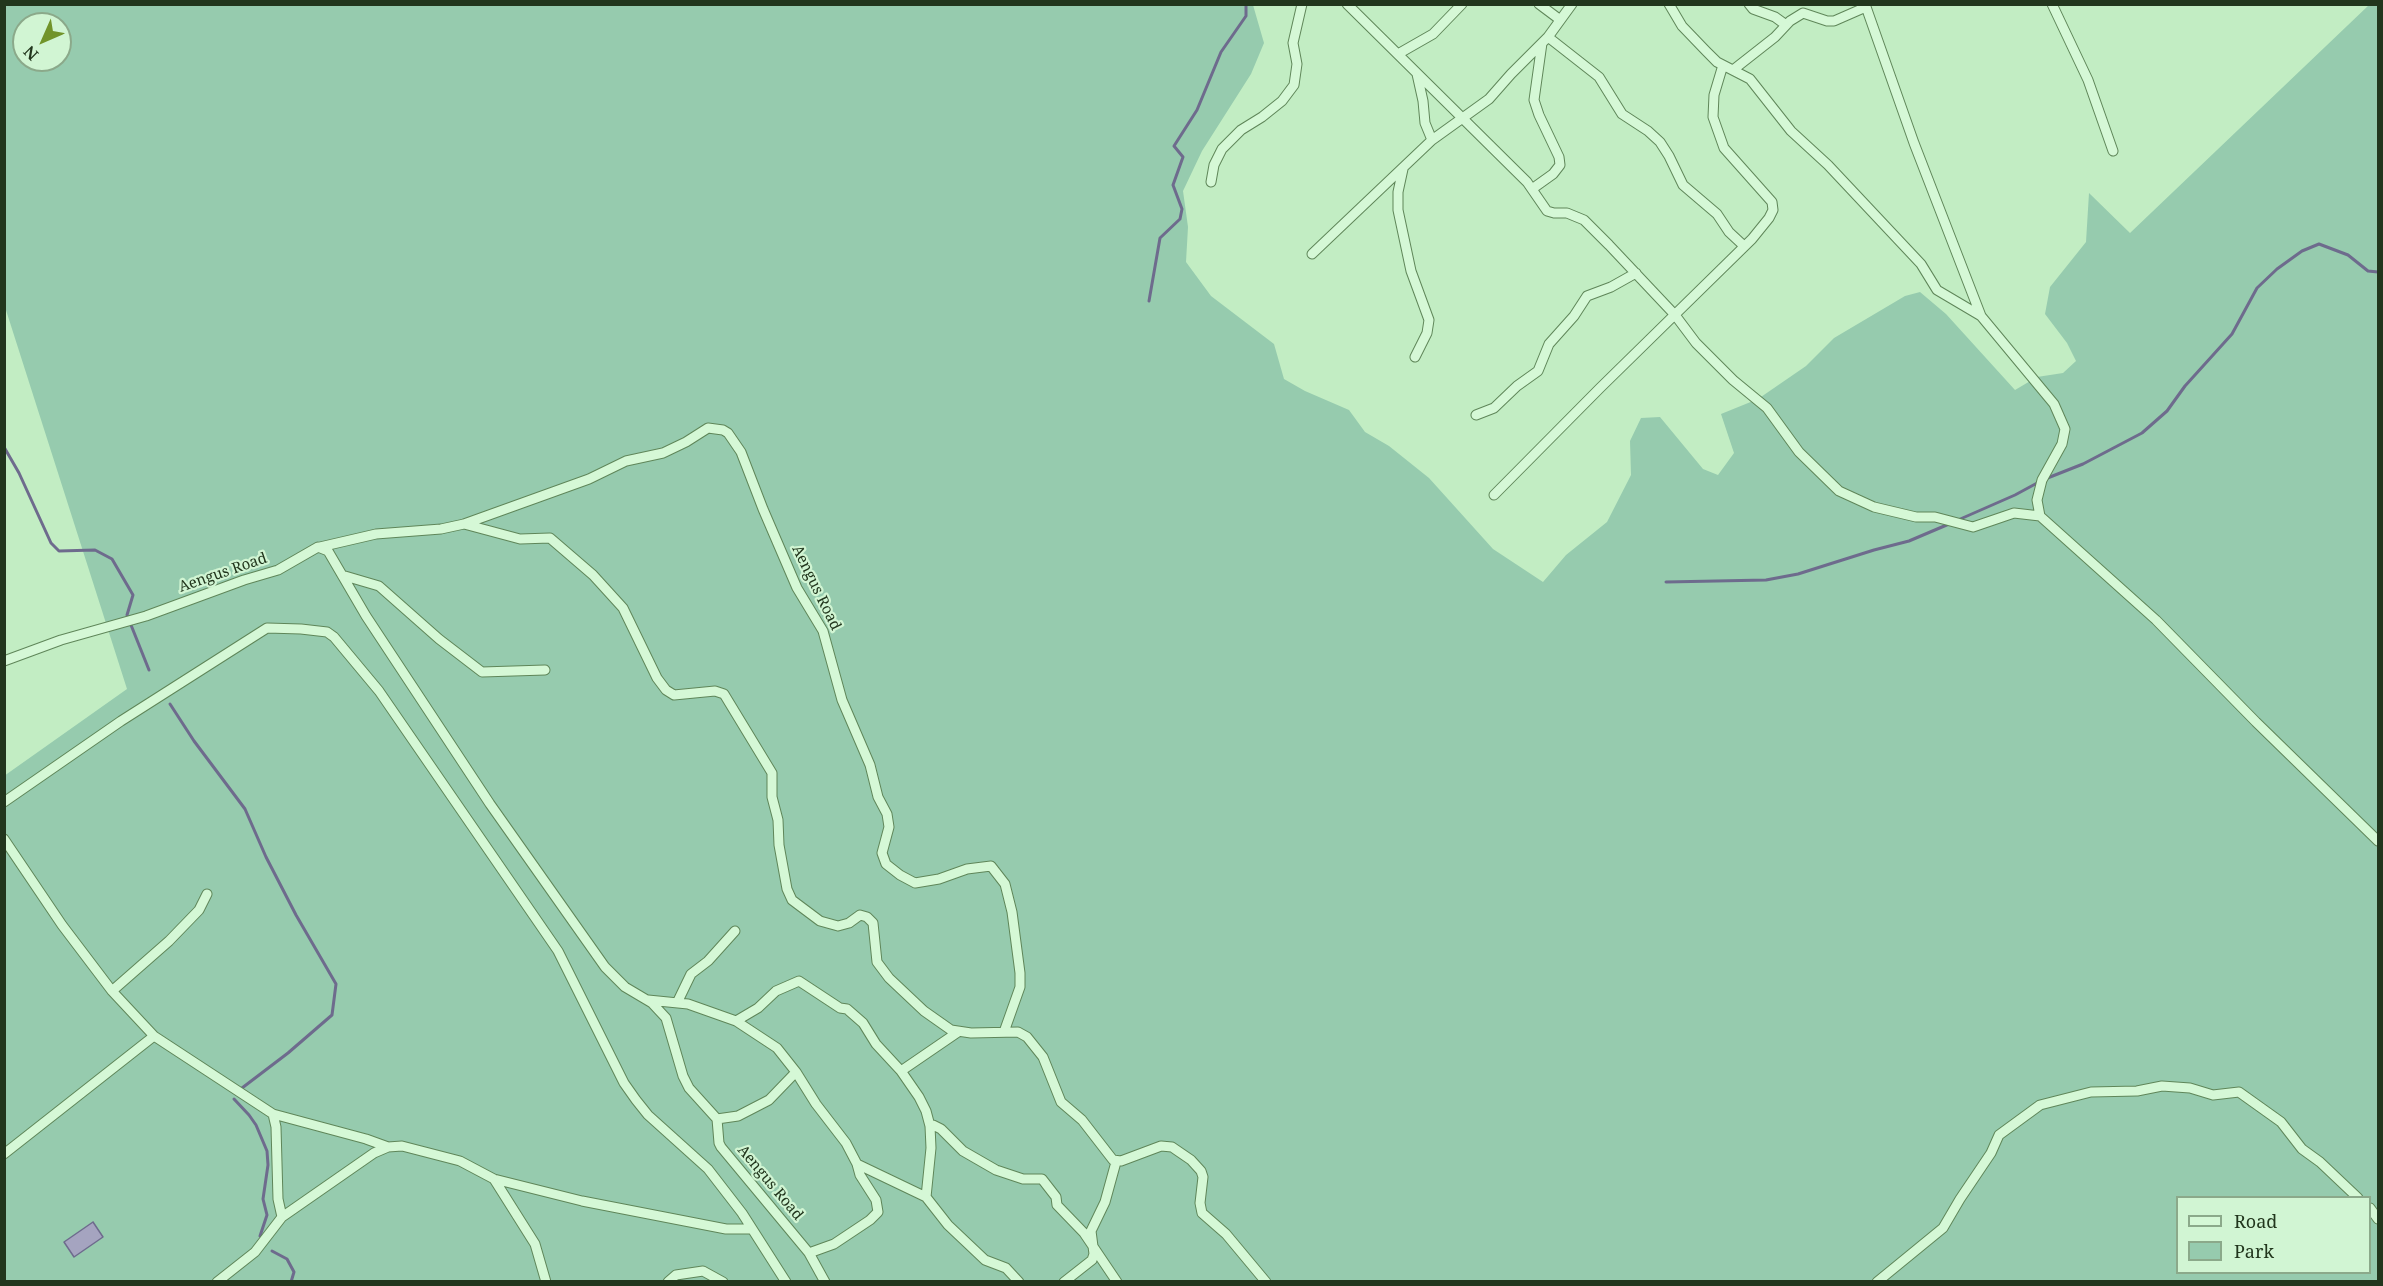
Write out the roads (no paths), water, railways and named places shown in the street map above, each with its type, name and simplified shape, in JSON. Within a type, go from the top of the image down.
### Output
[{"type":"street","points":[[1210,182],[1214,165],[1222,149],[1241,130],[1282,101],[1294,85],[1296,64],[1293,44],[1302,4]]},
{"type":"street","points":[[1347,4],[1463,117],[1532,189],[1547,210],[1554,213],[1567,213],[1584,220],[1675,315],[1706,354],[1767,408],[1798,452],[1820,474],[1846,495],[1874,507],[1916,517],[1935,517],[1973,527],[2014,513],[2040,516],[2156,620],[2379,842]]},
{"type":"street","points":[[1398,54],[1433,34],[1462,4]]},
{"type":"street","points":[[1539,4],[1559,19]]},
{"type":"street","points":[[1669,4],[1682,26],[1698,44],[1724,65],[1750,79],[1791,131],[1828,165],[1921,264],[1936,290],[1981,316]]},
{"type":"street","points":[[1749,4],[1754,9],[1775,17],[1786,25]]},
{"type":"street","points":[[2052,4],[2088,80],[2113,151]]},
{"type":"street","points":[[1312,254],[1432,140],[1489,99],[1545,40],[1569,6]]},
{"type":"street","points":[[1733,70],[1803,13],[1834,21],[1866,6],[1914,143],[1981,316],[2054,404],[2065,429],[2062,444],[2042,480],[2037,500],[2040,516]]},
{"type":"street","points":[[1532,189],[1553,174],[1560,165],[1559,157],[1534,100],[1545,40]]},
{"type":"street","points":[[1545,40],[1599,77],[1622,114],[1660,142],[1683,185],[1717,214],[1729,232],[1744,246]]},
{"type":"street","points":[[1494,495],[1744,246],[1769,218],[1773,210],[1772,202],[1763,190],[1741,170],[1724,148],[1713,117],[1714,95],[1724,65]]},
{"type":"street","points":[[1416,72],[1423,101],[1425,123],[1432,140]]},
{"type":"street","points":[[1404,168],[1398,192],[1398,210],[1413,279],[1429,320],[1415,357]]},
{"type":"street","points":[[1476,415],[1494,408],[1517,386],[1538,371],[1549,344],[1574,316],[1587,296],[1636,273]]},
{"type":"street","name":"Aengus Road","points":[[4,662],[61,640],[135,619],[278,570],[318,548],[376,534],[441,529],[464,524],[571,486],[626,461],[663,453],[708,429],[723,430],[728,433],[741,452],[797,588],[823,631],[842,700],[870,765],[878,797],[887,814],[889,827],[882,853],[886,864],[915,883],[991,866],[1005,884],[1012,912],[1020,987],[1004,1032]]},
{"type":"street","points":[[464,524],[520,539],[550,538],[593,575],[623,608],[657,678],[666,690],[674,695],[715,691],[724,694],[772,773],[772,797],[778,820],[779,844],[787,889],[792,900],[820,921],[838,926],[849,923],[861,915],[867,917],[873,923],[877,962],[889,978],[924,1011],[942,1024],[958,1032],[1018,1032],[1033,1043],[1043,1057],[1061,1102],[1082,1120],[1108,1156],[1116,1162]]},
{"type":"street","points":[[318,548],[328,551],[345,576],[366,616],[537,872],[614,977],[648,1000],[666,1018],[679,1067],[689,1088],[717,1119],[738,1116],[769,1100],[796,1072]]},
{"type":"street","points":[[345,576],[379,586],[439,639],[482,672],[544,670]]},
{"type":"street","points":[[4,802],[121,722],[267,628],[327,632],[334,637],[379,691],[558,951],[624,1083],[636,1100],[648,1115],[708,1168],[753,1229],[786,1281]]},
{"type":"street","points":[[4,839],[57,918],[112,991],[154,1036],[273,1114],[388,1147]]},
{"type":"street","points":[[112,991],[169,941],[199,910],[207,894]]},
{"type":"street","points":[[676,1003],[691,974],[708,961],[735,931]]},
{"type":"street","points":[[735,1021],[758,1008],[776,991],[794,982],[801,982],[840,1008],[847,1009],[863,1023],[876,1044],[901,1071],[926,1111],[930,1126],[931,1148],[926,1197]]},
{"type":"street","points":[[648,1000],[696,1006],[735,1021],[777,1048],[846,1143],[860,1175],[876,1200],[878,1212],[834,1244],[809,1253]]},
{"type":"street","points":[[901,1071],[958,1032]]},
{"type":"street","points":[[4,1154],[154,1036]]},
{"type":"street","points":[[1877,1281],[1943,1228],[1991,1153],[1999,1135],[2040,1105],[2091,1092],[2137,1091],[2162,1086],[2190,1088],[2213,1095],[2239,1092],[2282,1122],[2301,1149],[2320,1162],[2357,1196]]},
{"type":"street","points":[[273,1114],[276,1127],[278,1199],[282,1217]]},
{"type":"street","name":"Aengus Road","points":[[717,1119],[721,1147],[809,1253],[825,1281]]},
{"type":"street","points":[[930,1126],[941,1129],[963,1151],[996,1170],[1023,1179],[1042,1179],[1056,1197],[1066,1217],[1084,1233],[1117,1281]]},
{"type":"street","points":[[217,1281],[255,1252],[282,1217],[374,1153],[388,1147],[402,1146],[460,1161],[494,1179],[582,1201],[715,1227],[753,1229]]},
{"type":"street","points":[[1116,1162],[1161,1146],[1172,1147],[1191,1160],[1201,1171],[1203,1177],[1200,1203],[1202,1213],[1226,1234],[1266,1281]]},
{"type":"street","points":[[1064,1281],[1092,1260],[1091,1231],[1106,1202],[1116,1162]]},
{"type":"street","points":[[857,1164],[926,1197],[948,1225],[985,1260],[1006,1268],[1018,1281]]},
{"type":"street","points":[[494,1179],[535,1244],[546,1281]]},
{"type":"street","points":[[668,1281],[676,1275],[703,1271],[723,1281]]},
{"type":"water","points":[[93,1222],[103,1237],[74,1257],[64,1242]]},
{"type":"waterway","points":[[1149,301],[1160,238],[1180,219],[1182,209],[1173,185],[1183,157],[1174,146],[1197,110],[1221,52],[1246,16],[1246,4]]},
{"type":"waterway","points":[[2045,479],[2083,464],[2142,433],[2167,411],[2185,386],[2232,334],[2257,288],[2277,269],[2302,251],[2319,244],[2348,255],[2368,271],[2378,272]]},
{"type":"waterway","points":[[4,447],[19,473],[51,543],[59,551],[95,550],[112,559],[133,595],[127,615],[149,670]]},
{"type":"waterway","points":[[1958,520],[2039,482]]},
{"type":"waterway","points":[[1666,582],[1766,580],[1798,574],[1909,541],[1949,524]]},
{"type":"waterway","points":[[170,704],[194,741],[245,809],[266,857],[296,915],[336,984],[332,1015],[242,1088]]},
{"type":"waterway","points":[[234,1099],[256,1125],[267,1151],[268,1165],[263,1199],[267,1215],[260,1236]]},
{"type":"waterway","points":[[272,1251],[287,1259],[294,1272],[291,1282]]}]
